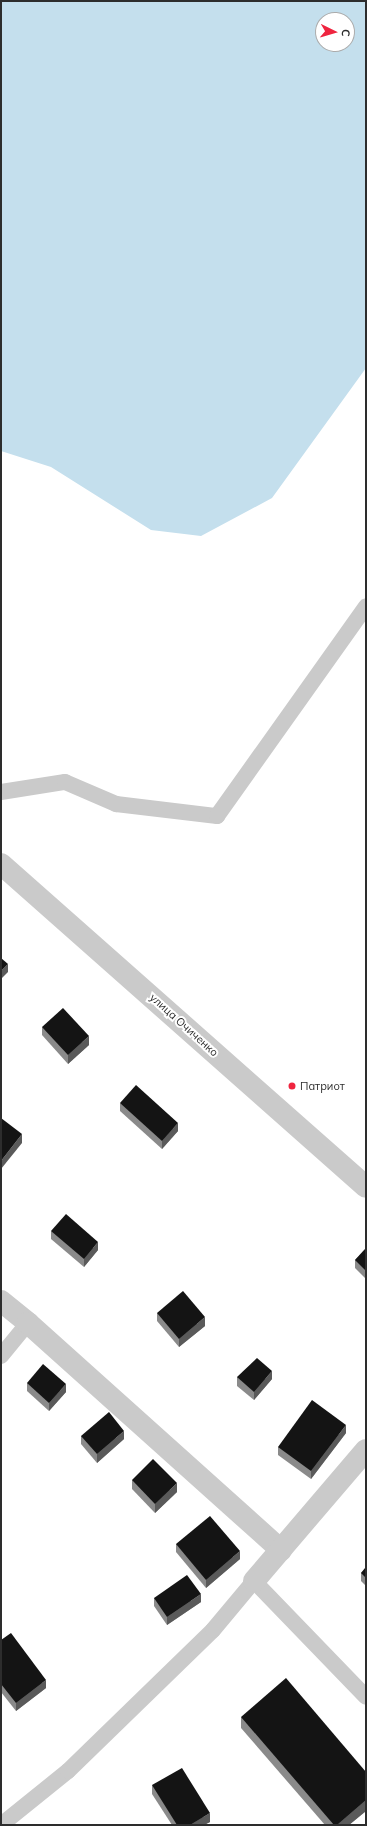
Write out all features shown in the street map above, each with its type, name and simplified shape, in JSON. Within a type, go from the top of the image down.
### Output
[{"type":"street","name":"улица Очиченко","points":[[1,864],[366,1187]]},
{"type":"street","points":[[1,1301],[28,1323],[281,1550]]},
{"type":"street","points":[[254,1581],[366,1450]]},
{"type":"lane","points":[[1,792],[66,782],[116,804],[217,816],[366,606]]},
{"type":"lane","points":[[1,1356],[28,1323]]},
{"type":"lane","points":[[1,1825],[79,1760],[213,1630],[254,1581],[366,1697]]},
{"type":"water","points":[[1,1],[366,1],[366,368],[272,498],[201,536],[151,530],[51,467],[1,451]]},
{"type":"building","points":[[1,958],[8,964],[1,971]]},
{"type":"building","points":[[63,1008],[89,1036],[68,1055],[42,1027]]},
{"type":"building","points":[[136,1085],[178,1123],[162,1141],[120,1103]]},
{"type":"building","points":[[1,1118],[22,1134],[1,1161]]},
{"type":"building","points":[[66,1214],[98,1242],[84,1259],[51,1231]]},
{"type":"building","points":[[366,1248],[366,1271],[355,1260]]},
{"type":"building","points":[[183,1291],[205,1317],[179,1339],[157,1313]]},
{"type":"building","points":[[257,1358],[272,1371],[254,1392],[237,1377]]},
{"type":"building","points":[[43,1364],[66,1384],[49,1403],[27,1383]]},
{"type":"building","points":[[312,1400],[346,1425],[311,1471],[278,1447]]},
{"type":"building","points":[[109,1412],[124,1431],[97,1454],[81,1436]]},
{"type":"building","points":[[153,1459],[177,1483],[155,1504],[132,1480]]},
{"type":"building","points":[[210,1516],[240,1551],[206,1580],[176,1544]]},
{"type":"building","points":[[366,1567],[366,1578],[361,1573]]},
{"type":"building","points":[[187,1575],[201,1594],[167,1617],[154,1598]]},
{"type":"building","points":[[11,1633],[46,1680],[16,1703],[1,1684],[1,1640]]},
{"type":"building","points":[[286,1678],[366,1772],[366,1800],[337,1825],[334,1825],[241,1717]]},
{"type":"building","points":[[182,1768],[210,1813],[190,1825],[177,1825],[152,1785]]},
{"type":"place","name":"Патриот","points":[[292,1086]]}]
